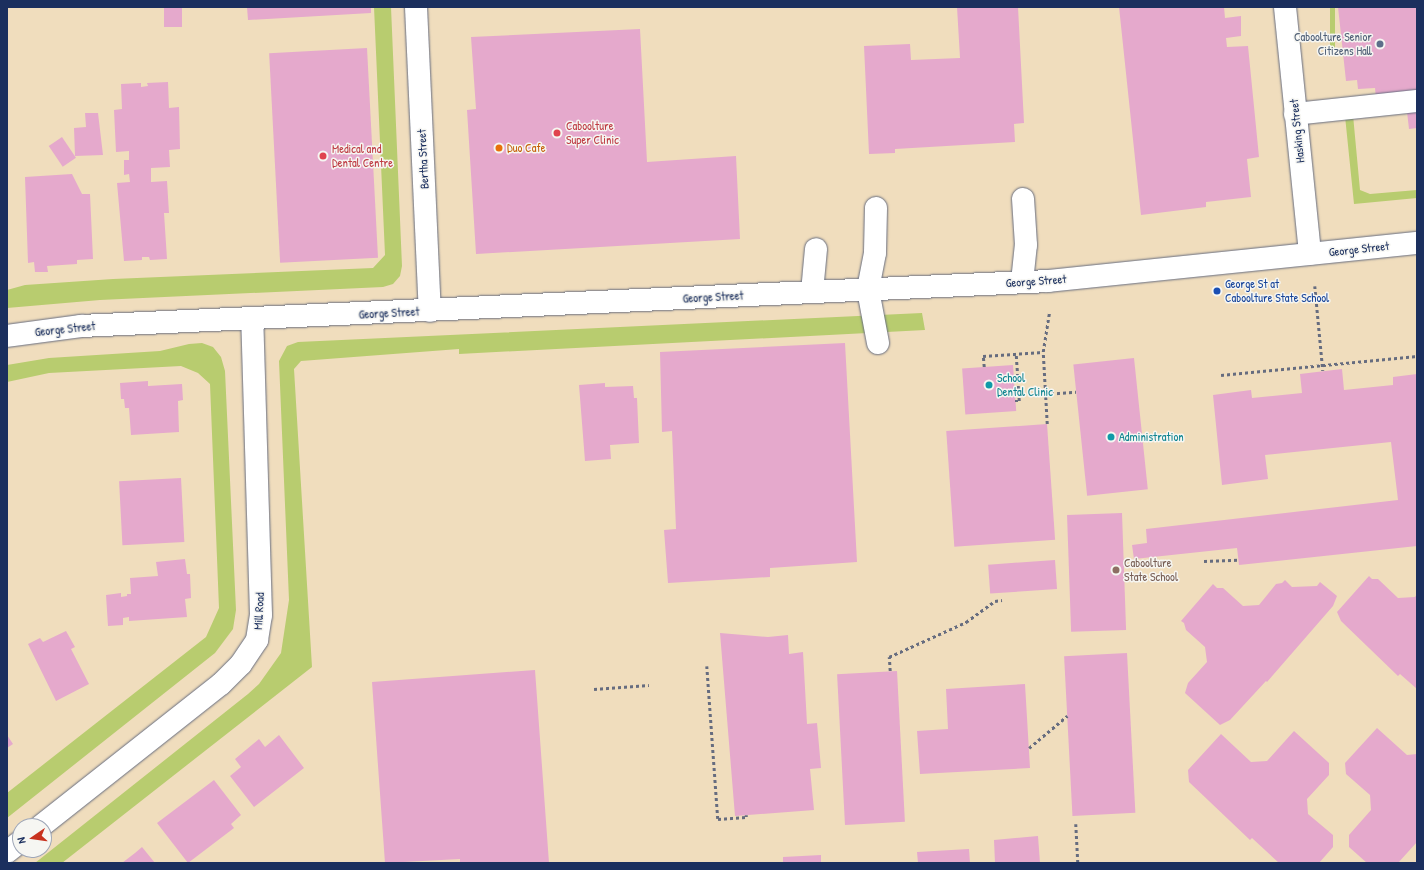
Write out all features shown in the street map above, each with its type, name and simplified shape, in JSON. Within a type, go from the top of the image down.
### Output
[{"type":"street","name":"Bertha Street","points":[[416,7],[430,311]]},
{"type":"street","name":"Hasking Street","points":[[1285,7],[1294,114],[1310,254]]},
{"type":"street","points":[[1294,114],[1417,101]]},
{"type":"street","points":[[1022,282],[1026,245],[1023,199]]},
{"type":"street","points":[[876,208],[875,253],[868,290],[878,343]]},
{"type":"street","name":"George Street","points":[[7,336],[81,326],[252,320],[1022,282],[1417,243]]},
{"type":"street","points":[[812,292],[816,249]]},
{"type":"street","name":"Mill Road","points":[[50,818],[221,684],[241,664],[257,640],[261,615],[252,320]]},
{"type":"path","points":[[1315,286],[1323,371]]},
{"type":"path","points":[[1047,424],[1043,352],[1048,313]]},
{"type":"path","points":[[984,367],[983,356],[1043,352]]},
{"type":"path","points":[[1015,401],[1019,401],[1016,354]]},
{"type":"path","points":[[1221,375],[1417,356]]},
{"type":"path","points":[[1045,394],[1076,392]]},
{"type":"path","points":[[1204,561],[1238,560]]},
{"type":"path","points":[[890,671],[890,657],[966,622],[995,601],[1002,600]]},
{"type":"path","points":[[707,666],[718,819],[746,817],[746,815]]},
{"type":"path","points":[[594,689],[649,685]]},
{"type":"path","points":[[1029,748],[1067,716]]},
{"type":"path","points":[[1076,824],[1078,863]]},
{"type":"green space","points":[[374,7],[391,7],[402,266],[400,276],[393,284],[383,287],[100,300],[7,308],[7,290],[25,285],[113,279],[373,268],[385,255]]},
{"type":"green space","points":[[1330,7],[1335,7],[1335,50],[1330,50]]},
{"type":"green space","points":[[1353,115],[1360,190],[1370,194],[1417,190],[1417,198],[1354,204],[1345,116]]},
{"type":"green space","points":[[922,313],[925,330],[459,354],[459,349],[301,361],[294,369],[312,667],[62,863],[35,863],[41,858],[52,858],[52,850],[248,694],[259,684],[281,653],[289,600],[279,361],[287,346],[298,342]]},
{"type":"green space","points":[[202,343],[213,347],[221,357],[225,371],[236,610],[233,629],[215,653],[7,818],[7,793],[206,637],[219,608],[210,384],[198,373],[181,366],[49,373],[7,382],[7,365],[49,358],[160,351],[189,344]]},
{"type":"building","points":[[164,7],[182,7],[182,27],[164,27]]},
{"type":"building","points":[[247,7],[371,7],[371,13],[248,20]]},
{"type":"building","points":[[957,7],[1018,7],[1024,123],[1014,124],[1015,142],[895,149],[895,153],[869,154],[864,46],[910,44],[911,60],[960,58]]},
{"type":"building","points":[[1119,7],[1224,7],[1225,18],[1241,16],[1241,36],[1226,38],[1227,47],[1248,46],[1259,157],[1247,159],[1251,197],[1206,202],[1206,207],[1141,215]]},
{"type":"building","name":"Caboolture Senior Citizens Hall","points":[[1338,7],[1417,7],[1417,128],[1409,129],[1405,94],[1376,98],[1375,88],[1358,89],[1357,80],[1346,81]]},
{"type":"building","name":"Caboolture Super Clinic","points":[[640,29],[647,162],[736,156],[740,239],[476,254],[467,110],[476,109],[471,37]]},
{"type":"building","name":"Medical and Dental Centre","points":[[367,48],[378,258],[280,263],[269,53]]},
{"type":"building","points":[[168,82],[169,108],[179,107],[180,149],[169,150],[170,167],[151,168],[151,182],[167,181],[169,213],[164,213],[167,259],[150,260],[149,257],[142,257],[142,260],[124,261],[117,183],[130,182],[129,174],[124,175],[124,160],[129,160],[129,151],[116,152],[114,110],[122,109],[121,84],[141,83],[141,87],[148,86],[147,83]]},
{"type":"building","points":[[85,113],[98,113],[103,155],[75,156],[74,128],[86,127]]},
{"type":"building","points":[[62,137],[76,158],[63,167],[49,146]]},
{"type":"building","points":[[72,174],[82,194],[90,194],[93,259],[77,260],[77,264],[47,266],[48,272],[35,272],[34,262],[28,263],[25,177]]},
{"type":"building","points":[[845,343],[857,562],[770,568],[770,577],[668,583],[664,530],[676,529],[672,431],[662,432],[660,352]]},
{"type":"building","name":"Administration","points":[[1134,358],[1148,489],[1087,496],[1073,364]]},
{"type":"building","name":"School Dental Clinic","points":[[1013,365],[1016,411],[965,414],[962,369]]},
{"type":"building","points":[[1342,369],[1344,390],[1393,385],[1393,377],[1417,374],[1417,546],[1239,565],[1237,548],[1134,559],[1132,545],[1147,543],[1146,529],[1398,500],[1391,442],[1265,455],[1268,479],[1222,485],[1213,395],[1251,390],[1252,398],[1302,393],[1300,374]]},
{"type":"building","points":[[148,381],[148,386],[182,384],[183,400],[178,401],[179,432],[131,435],[129,408],[125,408],[124,399],[121,399],[120,383]]},
{"type":"building","points":[[605,383],[605,387],[633,386],[634,398],[637,398],[639,443],[610,445],[611,459],[585,461],[579,385]]},
{"type":"building","points":[[1047,424],[1055,540],[954,547],[946,431]]},
{"type":"building","points":[[181,478],[184,542],[122,545],[119,481]]},
{"type":"building","points":[[1122,513],[1126,630],[1071,632],[1067,515]]},
{"type":"building","points":[[185,559],[187,574],[190,574],[191,598],[185,599],[187,617],[129,621],[129,617],[123,618],[123,625],[108,626],[106,595],[121,593],[121,597],[127,596],[127,594],[131,594],[130,578],[158,576],[156,562]]},
{"type":"building","points":[[1055,560],[1057,589],[990,594],[988,565]]},
{"type":"building","points":[[1369,576],[1372,579],[1378,579],[1398,598],[1415,597],[1417,594],[1417,689],[1400,674],[1398,676],[1341,621],[1337,612]]},
{"type":"building","points":[[1285,580],[1292,587],[1317,586],[1320,582],[1337,596],[1333,606],[1267,682],[1266,681],[1230,720],[1220,725],[1185,693],[1188,683],[1207,662],[1205,647],[1186,630],[1184,623],[1181,621],[1213,584],[1217,588],[1223,588],[1243,606],[1259,605],[1276,584],[1282,583]]},
{"type":"building","points":[[66,631],[75,647],[71,649],[89,684],[56,701],[28,644],[40,638],[43,642]]},
{"type":"building","points":[[720,633],[768,637],[788,635],[789,654],[803,652],[807,724],[817,723],[821,768],[810,769],[814,810],[735,816]]},
{"type":"building","points":[[1127,653],[1135,813],[1072,816],[1064,656]]},
{"type":"building","points":[[535,670],[549,863],[460,863],[460,859],[385,863],[372,682]]},
{"type":"building","points":[[897,671],[905,822],[845,825],[837,674]]},
{"type":"building","points":[[1025,684],[1030,768],[920,774],[917,731],[948,729],[946,689]]},
{"type":"building","points":[[1377,728],[1407,755],[1417,754],[1417,842],[1398,863],[1367,863],[1349,847],[1349,835],[1371,810],[1370,795],[1346,774],[1345,763]]},
{"type":"building","points":[[1294,731],[1329,763],[1329,775],[1307,799],[1308,814],[1333,835],[1333,847],[1319,863],[1279,863],[1252,838],[1250,840],[1189,782],[1188,770],[1221,734],[1251,762],[1267,761]]},
{"type":"building","points":[[7,735],[13,744],[7,748]]},
{"type":"building","points":[[279,735],[304,768],[254,807],[230,776],[241,767],[235,759],[259,739],[265,747]]},
{"type":"building","points":[[214,780],[241,815],[231,824],[234,828],[188,863],[157,823]]},
{"type":"building","points":[[1038,836],[1040,863],[995,863],[994,840]]},
{"type":"building","points":[[142,847],[155,863],[122,863],[135,853]]},
{"type":"building","points":[[969,849],[970,863],[918,863],[917,852]]},
{"type":"building","points":[[821,855],[821,863],[783,863],[783,857]]},
{"type":"place","name":"Caboolture Senior Citizens Hall","points":[[1380,44]]},
{"type":"place","name":"Caboolture Super Clinic","points":[[557,133]]},
{"type":"place","name":"Duo Cafe","points":[[499,148]]},
{"type":"place","name":"Medical and Dental Centre","points":[[323,156]]},
{"type":"place","name":"George St at Caboolture State School","points":[[1217,291]]},
{"type":"place","name":"School Dental Clinic","points":[[989,385]]},
{"type":"place","name":"Administration","points":[[1111,437]]},
{"type":"place","name":"Caboolture State School","points":[[1116,570]]}]
